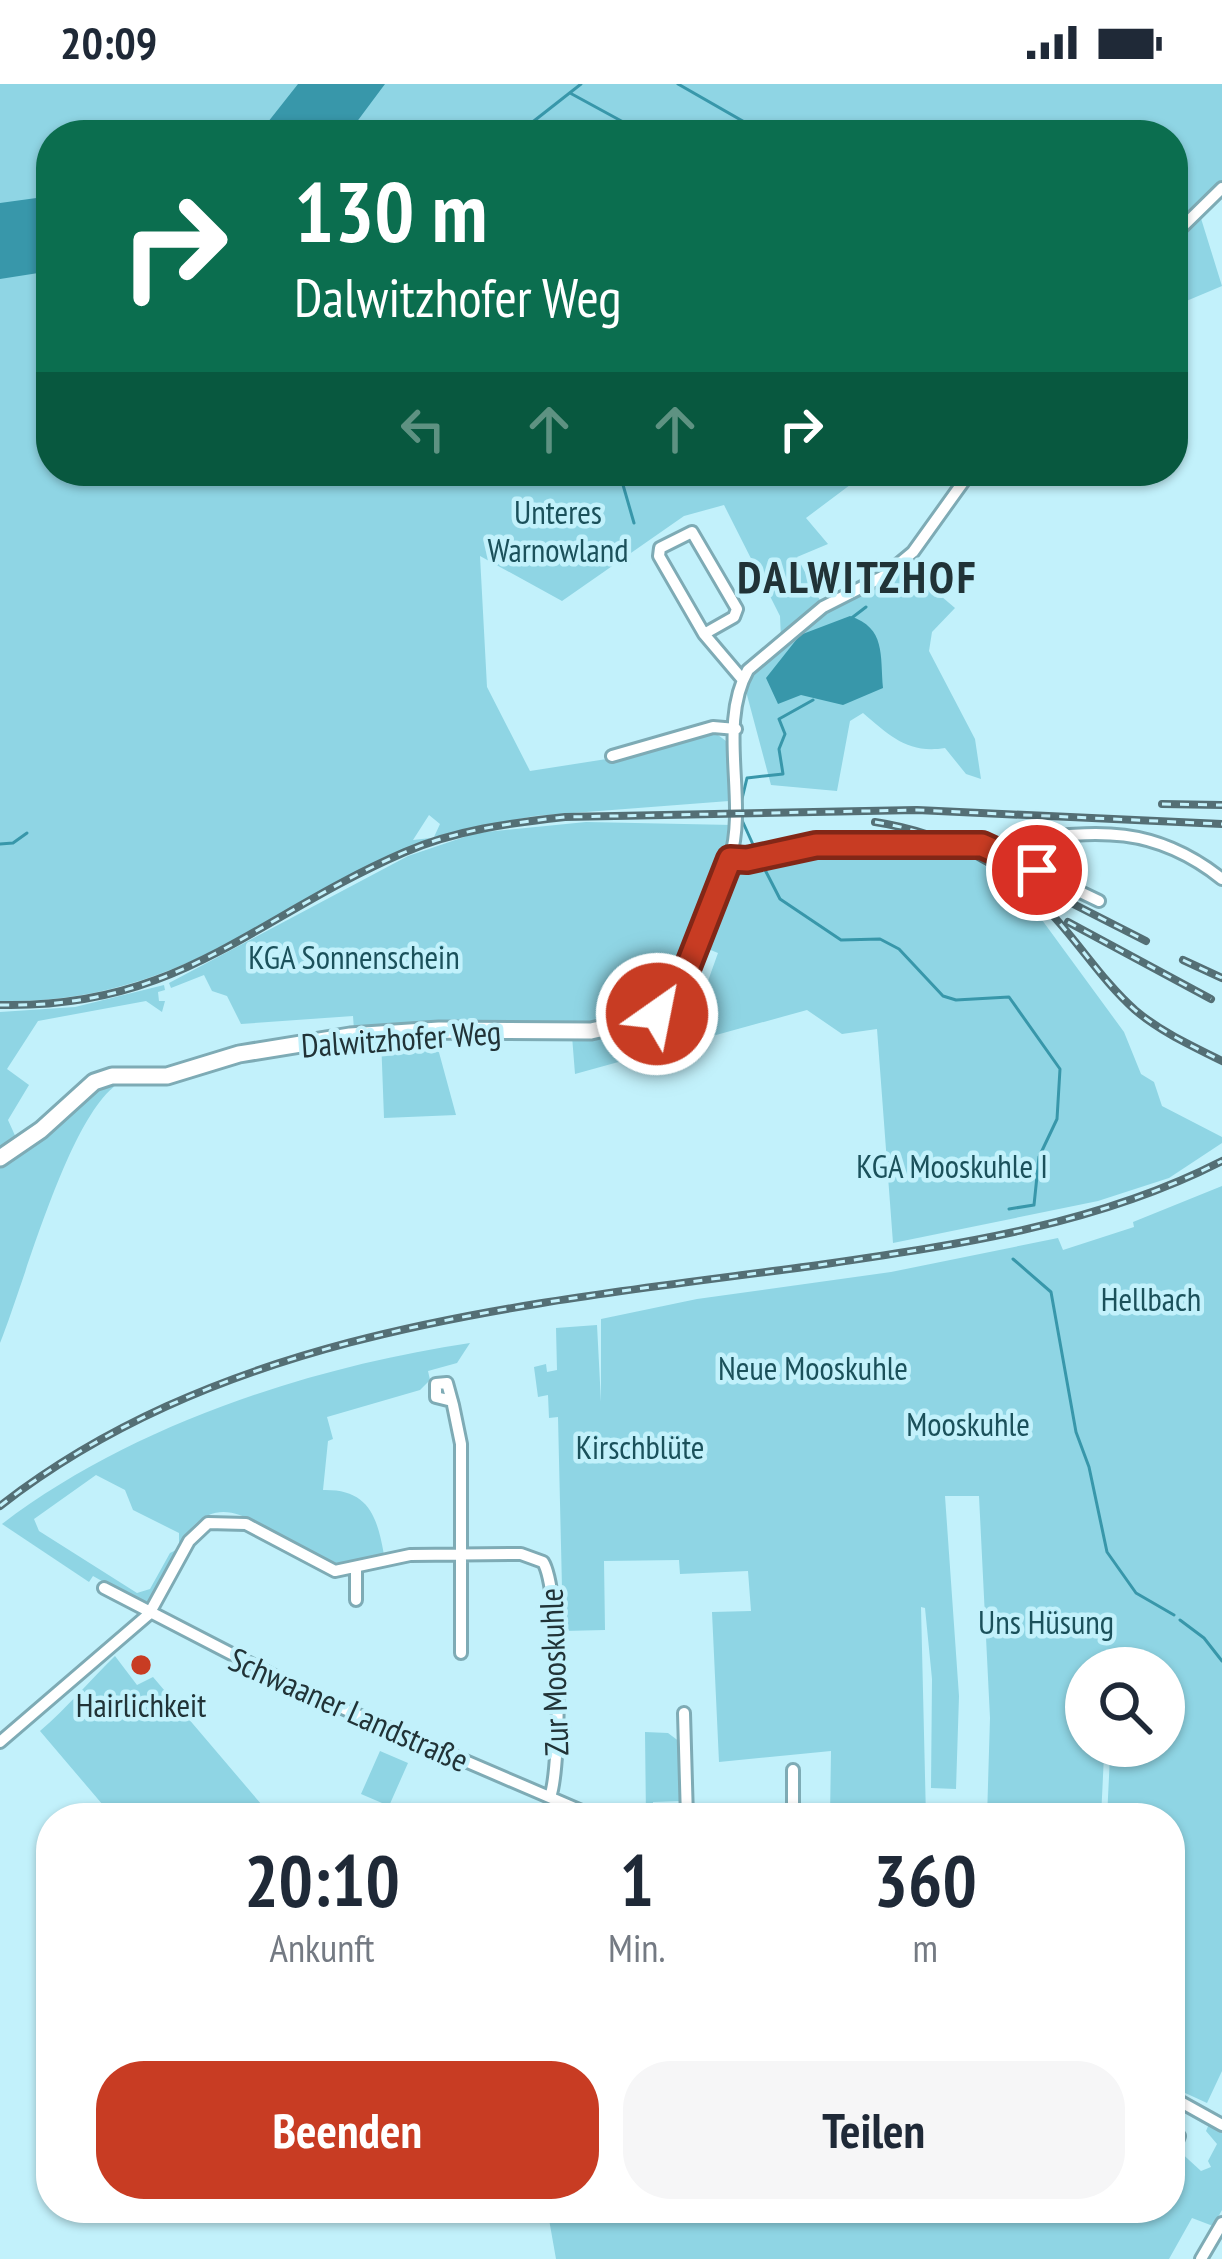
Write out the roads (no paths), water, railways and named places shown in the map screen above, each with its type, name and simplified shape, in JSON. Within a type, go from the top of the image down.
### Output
[{"type":"street","points":[[1188,221],[1222,188]]},
{"type":"street","points":[[613,756],[712,727],[736,729],[742,680],[789,632],[823,607],[884,576],[913,552],[960,486]]},
{"type":"street","points":[[704,634],[734,616],[737,609],[692,532],[686,531],[660,548],[659,556],[704,634],[742,680]]},
{"type":"street","name":"Dalwitzhofer Weg","points":[[0,1158],[102,1078],[167,1076],[239,1054],[350,1036],[439,1030],[591,1031],[648,1018],[676,997],[730,859],[737,823],[736,729]]},
{"type":"street","points":[[1004,842],[1073,834],[1145,839],[1184,850],[1222,879]]},
{"type":"street","points":[[730,859],[747,860],[816,845],[982,845],[1099,901]]},
{"type":"street","points":[[452,1401],[461,1444],[461,1653]]},
{"type":"street","name":"Zur Mooskuhle","points":[[149,1614],[189,1541],[214,1521],[246,1525],[335,1571],[403,1556],[531,1556],[543,1562],[552,1575],[556,1767],[550,1797]]},
{"type":"street","points":[[356,1569],[356,1600]]},
{"type":"street","name":"Schwaaner Landstraße","points":[[104,1588],[405,1738],[564,1803]]},
{"type":"street","points":[[0,1742],[149,1614]]},
{"type":"street","points":[[684,1713],[687,1803]]},
{"type":"street","points":[[793,1769],[793,1803]]},
{"type":"street","points":[[1185,2104],[1222,2125]]},
{"type":"street","points":[[1202,2259],[1222,2223]]},
{"type":"waterway","points":[[535,120],[581,84]]},
{"type":"waterway","points":[[678,84],[741,120]]},
{"type":"waterway","points":[[570,93],[620,120]]},
{"type":"waterway","points":[[623,486],[634,523]]},
{"type":"waterway","name":"Hellbach","points":[[849,620],[866,607]]},
{"type":"waterway","name":"Hellbach","points":[[741,803],[747,778],[783,774],[779,749],[785,734],[779,719],[813,700]]},
{"type":"waterway","name":"Hellbach","points":[[741,818],[755,849]]},
{"type":"waterway","points":[[0,844],[13,843],[27,833]]},
{"type":"waterway","name":"Hellbach","points":[[761,862],[780,899],[841,940],[880,939],[899,949],[943,996],[956,1000],[1009,997],[1060,1069],[1057,1119],[1039,1157],[1034,1205],[1009,1209]]},
{"type":"waterway","name":"Hellbach","points":[[1013,1259],[1051,1292],[1076,1432],[1089,1467],[1107,1552],[1136,1593],[1174,1615]]},
{"type":"waterway","name":"Hellbach","points":[[1180,1620],[1204,1638],[1222,1661]]},
{"type":"railway","points":[[1162,804],[1222,805]]},
{"type":"railway","points":[[0,1005],[63,1002],[118,992],[167,975],[405,852],[504,825],[565,817],[917,810],[1222,824]]},
{"type":"railway","points":[[875,822],[954,845],[1002,871],[1044,906],[1135,1010],[1222,1061]]},
{"type":"railway","points":[[1034,884],[1146,941]]},
{"type":"railway","points":[[1068,922],[1211,999]]},
{"type":"railway","points":[[1183,960],[1222,978]]},
{"type":"railway","points":[[0,1506],[90,1446],[186,1398],[287,1361],[391,1332],[498,1310],[1025,1230],[1126,1201],[1222,1161]]},
{"type":"place","name":"Hairlichkeit","points":[[141,1665]]},
{"type":"district","name":"DALWITZHOF","points":[[858,576]]},
{"type":"park label","name":"Unteres Warnowland","points":[[558,530]]},
{"type":"park label","name":"KGA Sonnenschein","points":[[354,956]]},
{"type":"park label","name":"KGA Mooskuhle I","points":[[952,1165]]},
{"type":"park label","name":"Neue Mooskuhle","points":[[813,1367]]},
{"type":"park label","name":"Mooskuhle","points":[[968,1423]]},
{"type":"park label","name":"Kirschblüte","points":[[640,1446]]},
{"type":"park label","name":"Uns Hüsung","points":[[1046,1621]]}]
